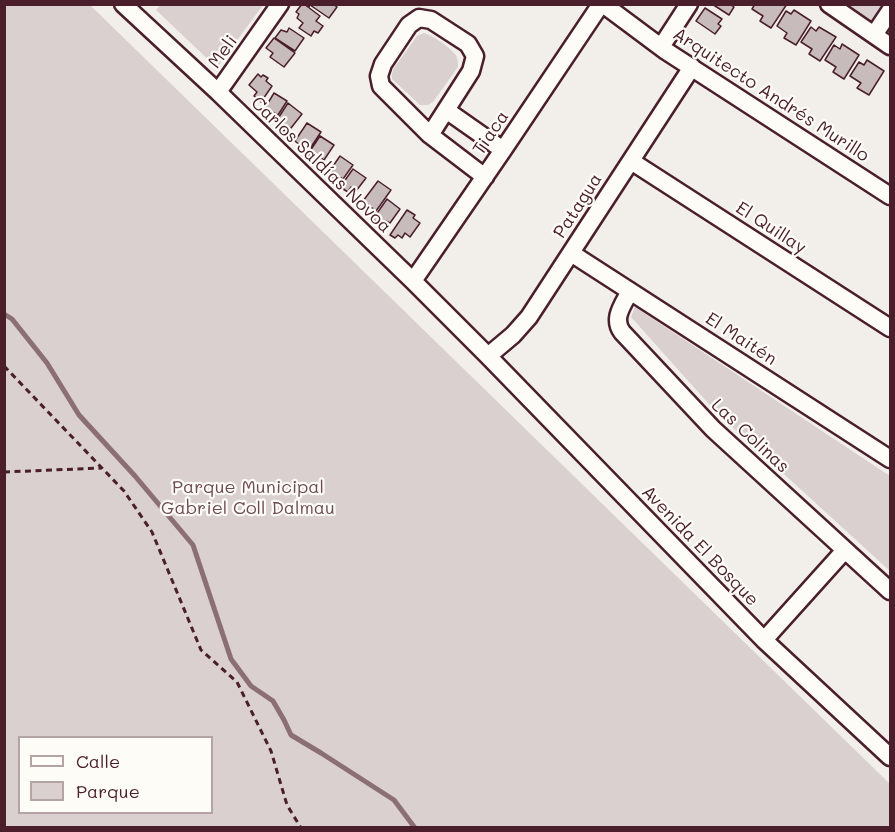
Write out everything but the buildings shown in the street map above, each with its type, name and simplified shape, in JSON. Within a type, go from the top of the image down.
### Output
[{"type":"street","name":"Carlos Saldías Novoa","points":[[123,4],[218,92],[488,356]]},
{"type":"street","name":"Meli","points":[[218,92],[280,4]]},
{"type":"street","name":"Arquitecto Andrés Murillo","points":[[602,4],[692,68],[891,196]]},
{"type":"street","name":"Tiaca","points":[[412,281],[602,4]]},
{"type":"street","points":[[661,47],[689,4]]},
{"type":"street","points":[[829,4],[891,46]]},
{"type":"street","points":[[874,35],[891,11]]},
{"type":"street","points":[[430,135],[471,71],[475,56],[468,44],[432,20],[419,18],[409,25],[383,64],[379,76],[381,86],[430,135],[485,177]]},
{"type":"street","name":"Patagua","points":[[488,356],[522,327],[692,68]]},
{"type":"street","points":[[446,110],[503,150]]},
{"type":"street","name":"El Quillay","points":[[631,161],[891,328]]},
{"type":"street","name":"El Maitén","points":[[571,253],[891,459]]},
{"type":"street","name":"Las Colinas","points":[[630,291],[618,316],[619,328],[622,332],[713,429],[891,591]]},
{"type":"street","name":"Avenida El Bosque","points":[[488,356],[764,640],[891,757]]},
{"type":"street","points":[[764,640],[845,550]]},
{"type":"path","points":[[4,366],[124,491],[152,532],[201,650],[237,681],[271,751],[287,805],[301,828]]},
{"type":"path","points":[[4,472],[102,468]]},
{"type":"green space","name":"Parque Municipal Gabriel Coll Dalmau","points":[[5,4],[90,5],[890,784],[890,827],[5,827]]},
{"type":"green space","points":[[161,4],[263,5],[219,65],[214,65],[156,10]]},
{"type":"green space","points":[[890,4],[875,29],[837,5]]},
{"type":"green space","points":[[424,33],[451,50],[457,58],[458,67],[433,102],[420,105],[392,79],[392,74],[417,36]]},
{"type":"green space","points":[[635,307],[890,476],[890,571],[716,412],[631,317]]},
{"type":"waterway","points":[[4,314],[12,319],[47,363],[79,415],[135,476],[193,545],[231,659],[251,686],[273,701],[291,735],[394,800],[415,828]]}]
